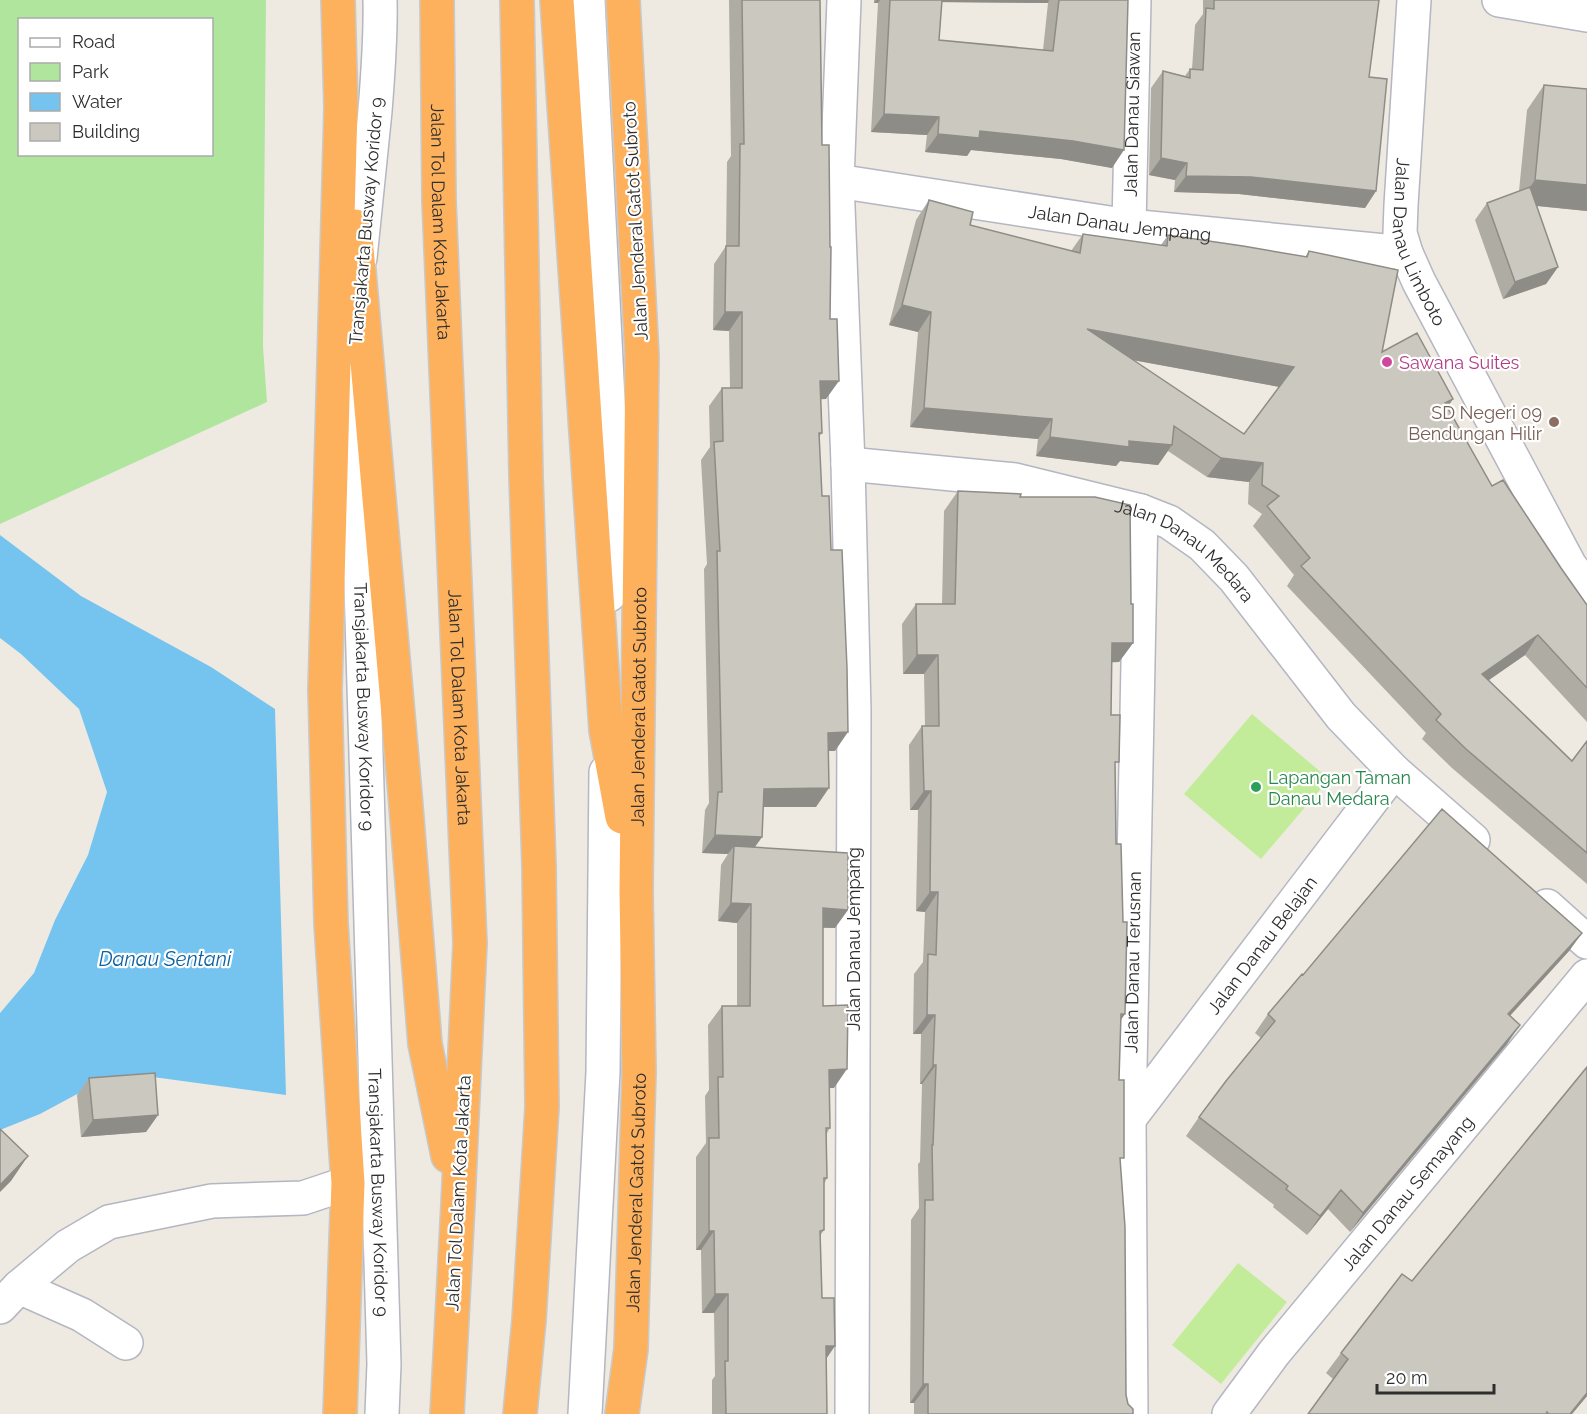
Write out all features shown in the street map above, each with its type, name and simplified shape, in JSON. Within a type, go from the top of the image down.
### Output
[{"type":"highway","points":[[338,0],[341,108],[325,690],[331,923],[348,1183],[340,1414]]},
{"type":"highway","name":"Jalan Tol Dalam Kota Jakarta","points":[[437,0],[439,201],[470,943],[447,1414]]},
{"type":"highway","points":[[517,0],[526,465],[539,867],[542,1107],[529,1320],[520,1414]]},
{"type":"highway","points":[[557,0],[606,730],[636,891]]},
{"type":"highway","name":"Jalan Jenderal Gatot Subroto","points":[[622,1414],[631,1349],[639,1072],[636,891],[642,356],[623,0]]},
{"type":"highway","points":[[341,108],[359,264],[425,1044],[458,1204]]},
{"type":"street","name":"Transjakarta Busway Koridor 9","points":[[380,0],[381,33],[369,182],[359,264],[354,366],[384,1352],[382,1414]]},
{"type":"street","points":[[585,1414],[603,1072],[606,730],[612,480],[588,0]]},
{"type":"street","points":[[844,0],[837,181],[848,464]]},
{"type":"street","name":"Jalan Danau Siawan","points":[[1129,226],[1134,0]]},
{"type":"street","name":"Jalan Danau Limboto","points":[[1414,0],[1400,233],[1406,254],[1570,566],[1587,587]]},
{"type":"street","points":[[1500,0],[1587,15]]},
{"type":"street","name":"Jalan Danau Jempang","points":[[837,181],[1129,226],[1406,254]]},
{"type":"street","name":"Jalan Danau Jempang","points":[[848,464],[854,711],[852,1414]]},
{"type":"street","name":"Jalan Danau Medara","points":[[848,464],[1015,480],[1141,511],[1169,522],[1202,545],[1234,578],[1341,716],[1394,771],[1491,856]]},
{"type":"street","name":"Jalan Danau Terusnan","points":[[1131,1414],[1129,1119],[1141,511]]},
{"type":"street","name":"Jalan Danau Belajan","points":[[1129,1119],[1394,771]]},
{"type":"street","points":[[1526,887],[1587,942]]},
{"type":"street","name":"Jalan Danau Semayang","points":[[1229,1414],[1274,1353],[1587,976]]},
{"type":"street","points":[[9,1297],[68,1246],[109,1222],[212,1201],[303,1198],[348,1183]]},
{"type":"street","points":[[9,1297],[82,1316],[126,1343]]},
{"type":"green space","points":[[0,0],[266,0],[263,347],[267,402],[0,524]]},
{"type":"green space","name":"Lapangan Taman Danau Medara","points":[[1252,714],[1329,779],[1261,859],[1184,794]]},
{"type":"green space","points":[[1238,1263],[1287,1302],[1221,1384],[1172,1345]]},
{"type":"water","name":"Danau Sentani","points":[[0,535],[81,596],[211,667],[275,709],[286,1095],[131,1074],[94,1085],[40,1114],[0,1130],[0,1013],[34,973],[55,920],[88,855],[107,792],[79,709],[21,654],[0,638]]},
{"type":"building","points":[[742,0],[820,0],[822,145],[829,145],[830,319],[837,319],[839,381],[820,381],[822,433],[819,433],[822,496],[829,496],[831,550],[842,550],[847,668],[848,732],[828,733],[829,788],[764,789],[762,837],[715,835],[718,792],[722,792],[717,551],[720,551],[714,442],[723,441],[722,388],[742,388],[742,312],[725,312],[726,246],[739,246],[740,144],[744,144]]},
{"type":"building","points":[[890,0],[942,0],[939,40],[1053,51],[1059,0],[1128,0],[1124,150],[1073,141],[980,131],[979,138],[938,134],[939,117],[884,114]]},
{"type":"building","points":[[1214,0],[1379,0],[1369,77],[1387,79],[1376,191],[1251,177],[1186,176],[1187,163],[1161,158],[1163,71],[1190,78],[1190,69],[1203,70],[1206,8],[1214,9]]},
{"type":"building","points":[[1544,85],[1587,89],[1587,185],[1535,180]]},
{"type":"building","points":[[1530,187],[1558,267],[1515,282],[1487,203]]},
{"type":"building","points":[[929,200],[973,212],[970,225],[1080,253],[1083,234],[1167,246],[1168,235],[1307,257],[1309,251],[1398,270],[1382,352],[1417,333],[1453,399],[1445,403],[1492,486],[1503,480],[1587,605],[1587,688],[1538,635],[1482,674],[1572,761],[1587,741],[1587,853],[1466,749],[1436,720],[1441,714],[1301,566],[1310,558],[1267,506],[1279,496],[1262,485],[1263,463],[1221,458],[1174,426],[1172,445],[1129,441],[1129,447],[1050,437],[1052,419],[924,408],[931,312],[902,305]],"holes":[[[1087,329],[1294,367],[1244,434]]]},
{"type":"building","points":[[958,491],[1021,494],[1020,497],[1095,497],[1130,505],[1133,643],[1112,643],[1111,715],[1120,715],[1119,762],[1115,762],[1116,844],[1121,844],[1123,922],[1127,922],[1125,1014],[1121,1014],[1119,1080],[1124,1080],[1124,1158],[1120,1158],[1125,1227],[1126,1395],[1133,1414],[928,1414],[928,1384],[923,1384],[925,1200],[933,1200],[932,1145],[936,1065],[933,1065],[935,1015],[927,1015],[928,954],[936,955],[938,892],[930,892],[931,791],[924,791],[922,726],[939,726],[938,655],[917,655],[916,604],[955,604]]},
{"type":"building","points":[[1442,809],[1582,933],[1508,1014],[1520,1025],[1363,1213],[1341,1190],[1320,1216],[1286,1189],[1288,1186],[1199,1117],[1275,1021],[1268,1014]]},
{"type":"building","points":[[734,846],[848,853],[848,910],[823,908],[823,1006],[848,1005],[847,1069],[829,1070],[830,1128],[826,1128],[827,1178],[824,1178],[824,1230],[820,1231],[822,1298],[834,1298],[835,1346],[826,1346],[827,1414],[726,1414],[725,1361],[728,1361],[728,1294],[715,1294],[714,1231],[709,1231],[709,1138],[719,1138],[718,1077],[723,1077],[722,1006],[750,1006],[751,904],[731,903]]},
{"type":"building","points":[[1587,1067],[1587,1393],[1570,1414],[1549,1414],[1547,1412],[1546,1414],[1308,1414],[1348,1359],[1341,1353],[1402,1274],[1412,1281]]},
{"type":"building","points":[[155,1073],[158,1115],[93,1120],[89,1078]]},
{"type":"building","points":[[0,1129],[28,1156],[0,1185]]},
{"type":"place","name":"Sawana Suites","points":[[1387,362]]},
{"type":"place","name":"SD Negeri 09 Bendungan Hilir","points":[[1554,422]]},
{"type":"place","name":"Lapangan Taman Danau Medara","points":[[1256,787]]}]
